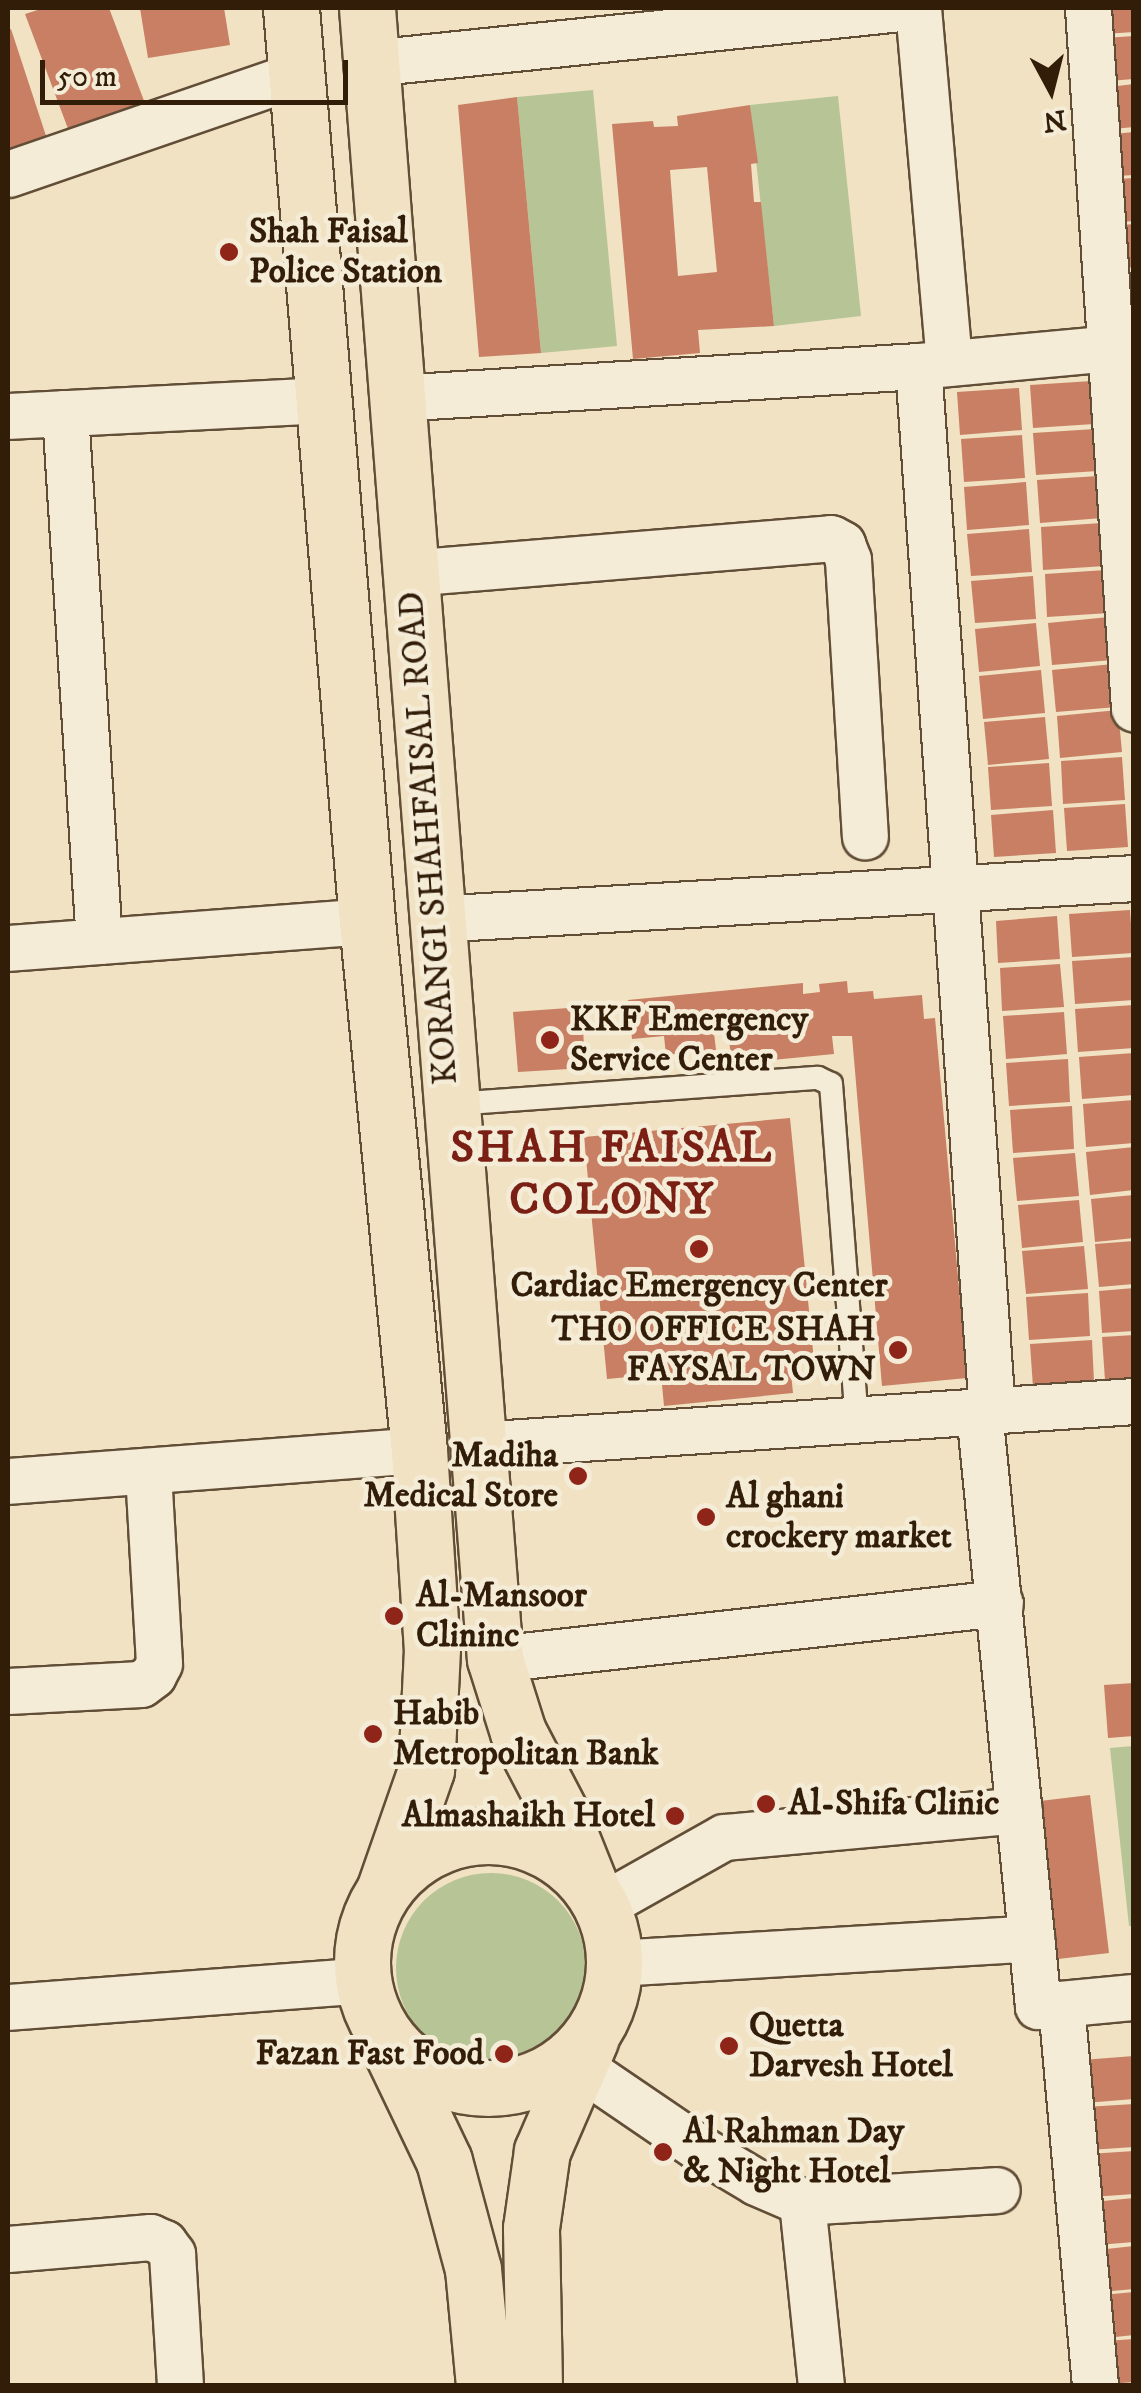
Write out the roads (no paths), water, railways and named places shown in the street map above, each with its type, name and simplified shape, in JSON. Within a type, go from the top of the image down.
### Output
[{"type":"main road","name":"KORANGI SHAHFAISAL ROAD","points":[[290,8],[367,922],[418,1450],[432,1649],[426,1770],[385,1888]]},
{"type":"main road","name":"KORANGI SHAHFAISAL ROAD","points":[[367,8],[434,919],[495,1659],[518,1732],[563,1818],[596,1897]]},
{"type":"main road","points":[[484,2386],[473,2269],[444,2161],[371,2004],[362,1948],[370,1916],[385,1888],[414,1860],[449,1842],[488,1835],[528,1841],[564,1860],[596,1897],[610,1924],[616,1963],[610,2000],[542,2151],[531,2228],[534,2386]]},
{"type":"main road","points":[[371,2004],[407,2058],[443,2080],[484,2088],[526,2083],[586,2049]]},
{"type":"street","points":[[370,63],[900,8]]},
{"type":"street","points":[[918,8],[986,1411],[1038,2006],[1134,1997]]},
{"type":"street","points":[[1088,8],[1121,347],[1134,708]]},
{"type":"street","points":[[8,174],[296,74]]},
{"type":"street","points":[[395,398],[934,364],[1121,347]]},
{"type":"street","points":[[8,416],[323,400]]},
{"type":"street","points":[[65,413],[99,941]]},
{"type":"street","points":[[408,573],[831,538],[842,544],[848,560],[865,836]]},
{"type":"street","points":[[434,919],[1134,878]]},
{"type":"street","points":[[8,948],[367,922]]},
{"type":"street","points":[[478,1445],[1134,1402]]},
{"type":"street","points":[[8,1481],[418,1450]]},
{"type":"street","points":[[8,1691],[141,1684],[153,1675],[159,1663],[148,1471]]},
{"type":"street","points":[[495,1659],[1000,1603]]},
{"type":"street","points":[[596,1897],[724,1837],[1019,1810]]},
{"type":"street","points":[[616,1963],[1031,1938]]},
{"type":"street","points":[[8,2007],[371,2004]]},
{"type":"street","points":[[1062,2004],[1095,2386]]},
{"type":"street","points":[[586,2049],[698,2148],[756,2182],[802,2202],[997,2190]]},
{"type":"street","points":[[802,2202],[821,2386]]},
{"type":"street","points":[[8,2249],[150,2238],[164,2243],[172,2254],[180,2386]]},
{"type":"lane","points":[[450,1104],[818,1078],[831,1084],[858,1419]]},
{"type":"place","name":"Shah Faisal Police Station","points":[[229,252]]},
{"type":"place","name":"KKF Emergency Service Center","points":[[550,1040]]},
{"type":"place","name":"Cardiac Emergency Center","points":[[699,1249]]},
{"type":"place","name":"THO OFFICE SHAH FAYSAL TOWN","points":[[898,1350]]},
{"type":"place","name":"Madiha Medical Store","points":[[578,1476]]},
{"type":"place","name":"Al ghani crockery market","points":[[706,1517]]},
{"type":"place","name":"Al-Mansoor Clininc","points":[[394,1616]]},
{"type":"place","name":"Habib Metropolitan Bank","points":[[373,1734]]},
{"type":"place","name":"Al-Shifa Clinic","points":[[766,1804]]},
{"type":"place","name":"Almashaikh Hotel","points":[[675,1816]]},
{"type":"place","name":"Quetta Darvesh Hotel","points":[[729,2046]]},
{"type":"place","name":"Fazan Fast Food","points":[[504,2054]]},
{"type":"place","name":"Al Rahman Day & Night Hotel","points":[[663,2152]]},
{"type":"district","name":"SHAH FAISAL COLONY","points":[[612,1175]]}]
